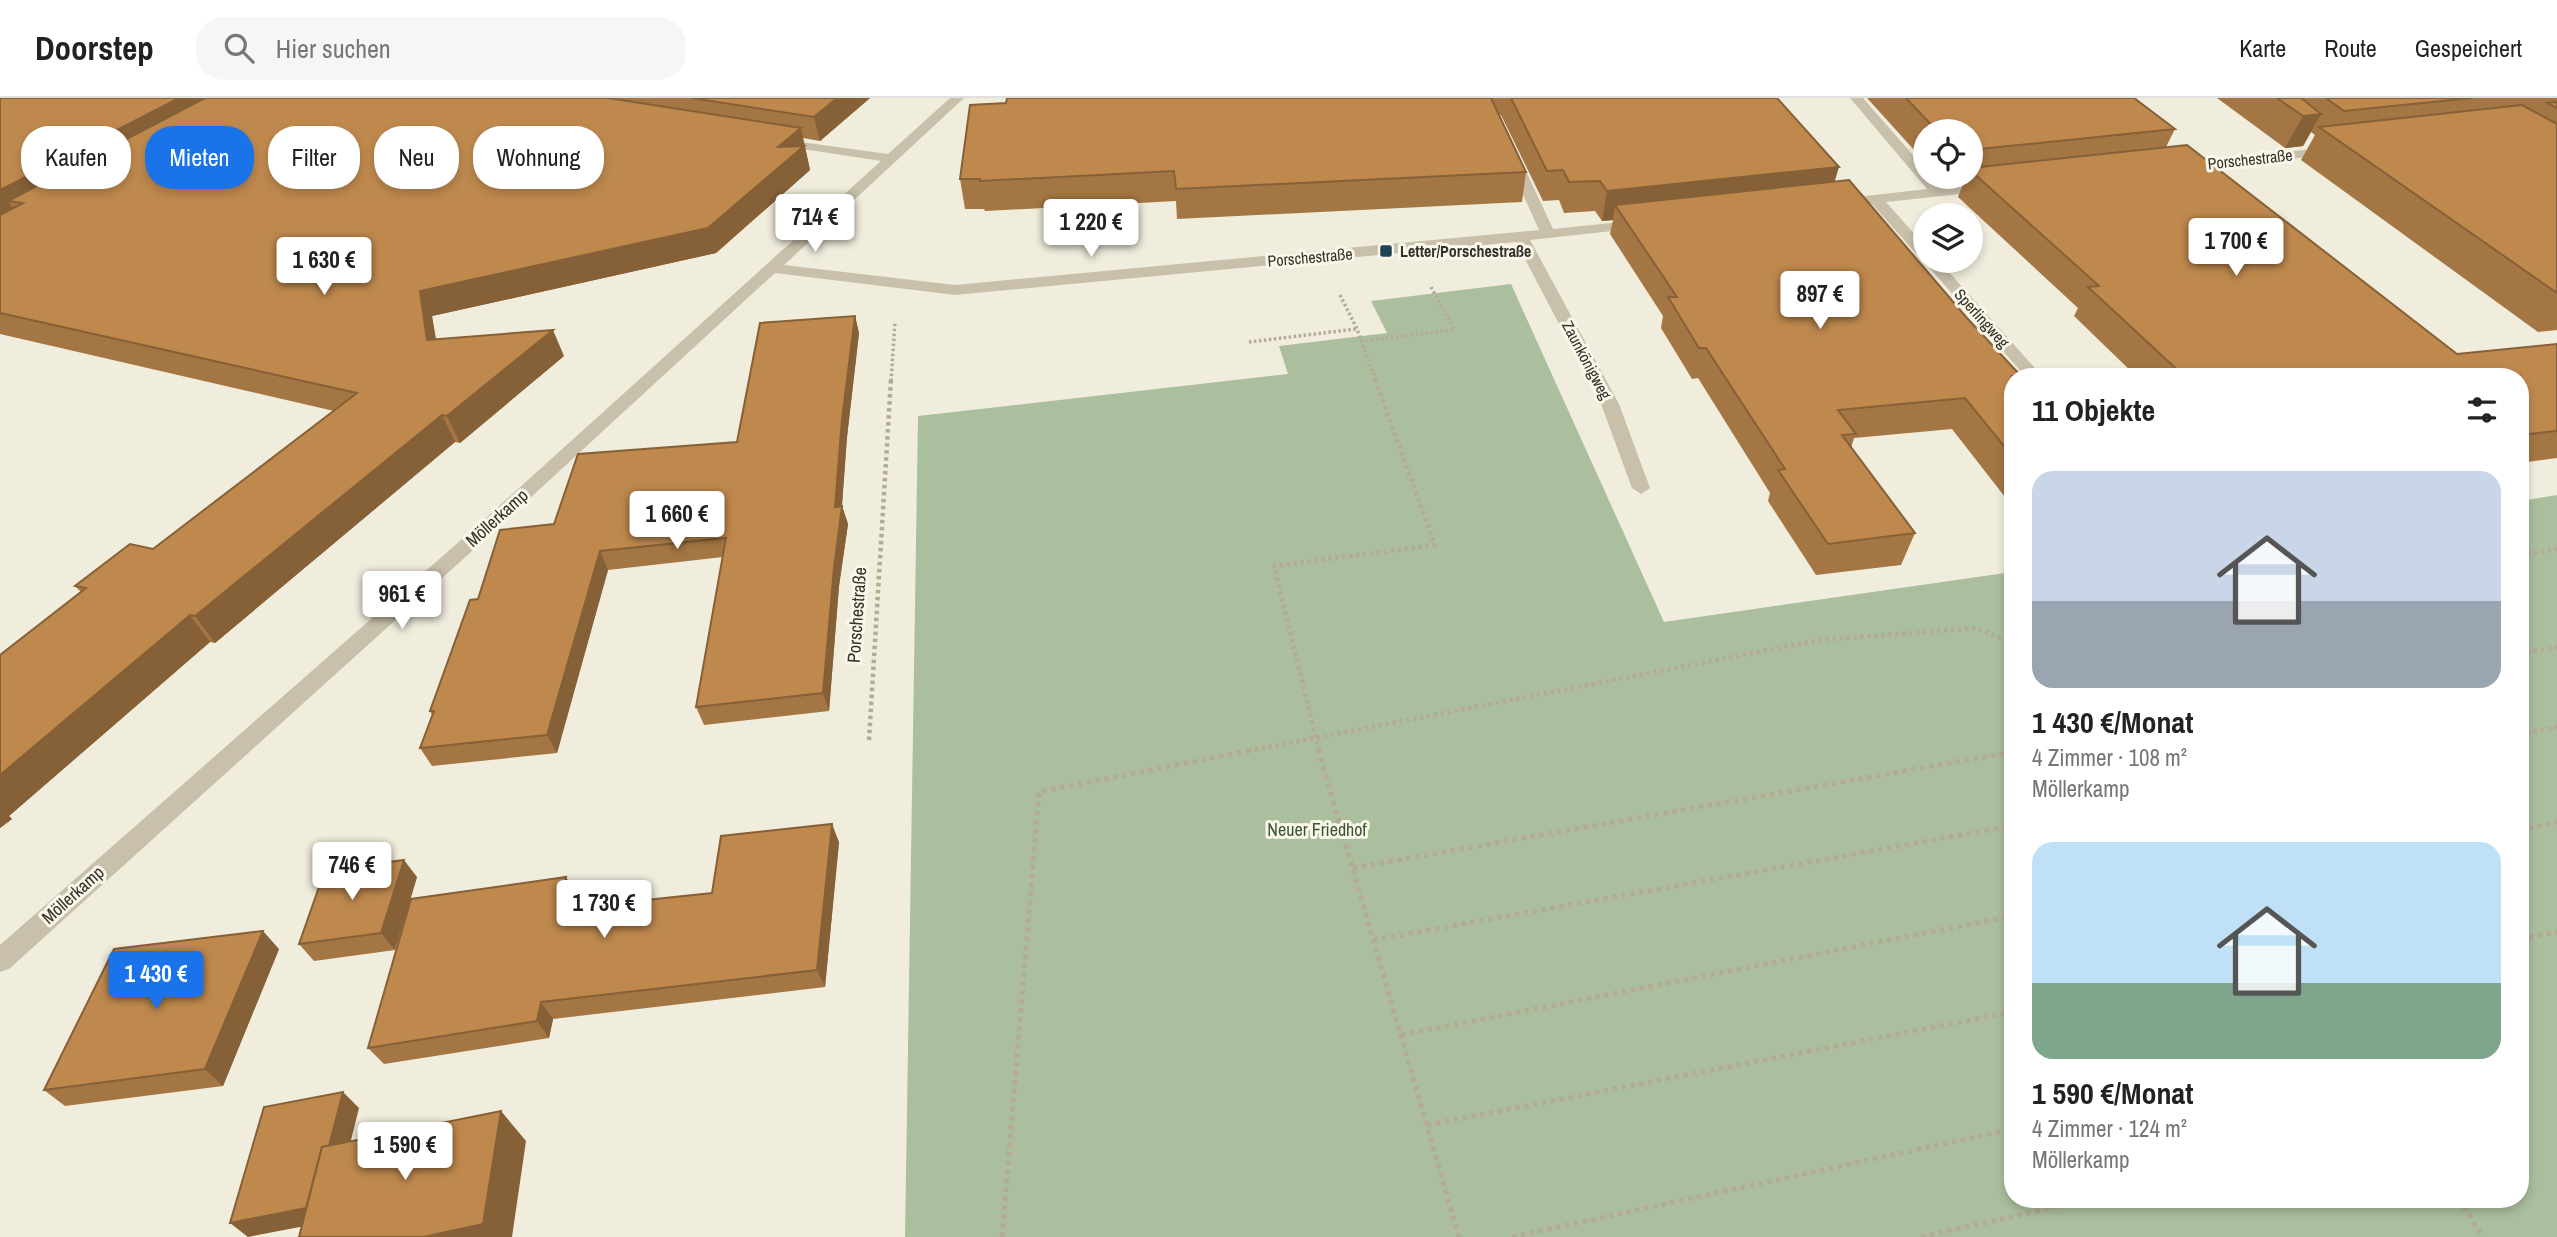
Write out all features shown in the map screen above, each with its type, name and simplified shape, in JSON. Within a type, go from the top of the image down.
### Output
[{"type":"street","name":"Möllerkamp","points":[[0,961],[774,268],[958,98]]},
{"type":"street","points":[[1856,98],[1937,192]]},
{"type":"street","points":[[2304,136],[2325,152]]},
{"type":"street","points":[[761,139],[893,159]]},
{"type":"street","points":[[1505,141],[1548,235]]},
{"type":"street","name":"Porschestraße","points":[[2170,167],[2352,148]]},
{"type":"street","points":[[2197,164],[2219,181]]},
{"type":"street","points":[[1820,205],[2005,185]]},
{"type":"street","points":[[1875,199],[1913,242]]},
{"type":"street","name":"Porschestraße","points":[[774,268],[955,290],[1407,249],[1655,222]]},
{"type":"street","name":"Zaunkönigweg","points":[[1521,237],[1610,404],[1641,488]]},
{"type":"street","name":"Sperlingweg","points":[[1942,273],[2027,368]]},
{"type":"path","points":[[1361,341],[1454,330],[1435,293],[1407,249]]},
{"type":"path","points":[[1321,256],[1357,329],[1435,545],[1274,566],[1315,738],[1459,1237]]},
{"type":"path","name":"Porschestraße","points":[[869,740],[898,282]]},
{"type":"path","points":[[1249,342],[1357,329]]},
{"type":"path","points":[[2529,554],[2557,550]]},
{"type":"path","points":[[1002,1237],[1039,792],[1820,640],[1976,628],[2004,640]]},
{"type":"path","points":[[2529,652],[2557,647]]},
{"type":"path","points":[[2529,732],[2557,727]]},
{"type":"path","points":[[1353,868],[2004,753]]},
{"type":"path","points":[[2529,828],[2557,822]]},
{"type":"path","points":[[1373,940],[2004,827]]},
{"type":"path","points":[[1401,1035],[2004,918]]},
{"type":"path","points":[[2529,937],[2557,932]]},
{"type":"path","points":[[1427,1125],[2004,1014]]},
{"type":"path","points":[[1512,1237],[2004,1131]]},
{"type":"path","points":[[1922,1237],[2051,1208]]},
{"type":"path","points":[[2465,1208],[2483,1237]]},
{"type":"green space","name":"Neuer Friedhof","points":[[1511,284],[1664,622],[2004,573],[2004,1208],[2529,1208],[2529,500],[2557,495],[2557,1237],[905,1237],[918,416],[1288,374],[1279,346],[1387,333],[1371,301]]},
{"type":"building","points":[[0,98],[179,98],[125,126],[21,126],[21,179],[0,190]]},
{"type":"building","points":[[205,98],[608,98],[801,128],[778,147],[804,146],[708,228],[420,291],[427,340],[553,330],[447,416],[442,415],[195,616],[190,615],[0,775],[0,655],[86,588],[75,586],[130,544],[153,549],[357,393],[0,313],[0,215],[23,203],[8,201],[31,189],[131,189],[131,137],[145,129],[145,189],[254,189],[254,126],[151,126]]},
{"type":"building","points":[[692,98],[837,98],[814,117]]},
{"type":"building","points":[[1007,98],[1491,98],[1526,172],[1176,189],[1174,171],[980,181],[960,179],[970,105],[1006,103]]},
{"type":"building","points":[[1511,98],[1777,98],[1839,167],[1607,191],[1600,181],[1569,182],[1563,170],[1547,171]]},
{"type":"building","points":[[1906,98],[2134,98],[2175,129],[1983,149],[1983,119],[1926,119]]},
{"type":"building","points":[[2277,98],[2301,98],[2321,114],[2303,116]]},
{"type":"building","points":[[2326,98],[2472,98],[2344,111]]},
{"type":"building","points":[[2522,105],[2557,124],[2557,293],[2319,127]]},
{"type":"building","points":[[2187,145],[2457,354],[2557,344],[2557,431],[2529,434],[2529,368],[2175,368],[2088,287],[2099,286],[1983,182],[1983,167]]},
{"type":"building","points":[[1849,180],[1913,255],[1913,273],[1929,273],[2014,368],[2004,368],[2004,446],[1965,398],[1838,410],[1856,434],[1842,435],[1915,533],[1828,544],[1778,470],[1785,469],[1706,348],[1699,348],[1668,297],[1677,297],[1615,205]]},
{"type":"building","points":[[855,316],[842,419],[835,507],[842,506],[823,693],[696,707],[726,538],[600,551],[547,735],[420,748],[434,711],[430,711],[470,600],[478,599],[500,530],[554,524],[578,454],[737,442],[760,323]]},
{"type":"building","points":[[832,824],[817,970],[541,1002],[537,1021],[368,1048],[411,899],[566,877],[560,909],[712,893],[721,836]]},
{"type":"building","points":[[404,860],[381,933],[299,944],[325,870]]},
{"type":"building","points":[[263,931],[205,1069],[44,1090],[114,949]]},
{"type":"building","points":[[343,1092],[329,1146],[322,1147],[306,1208],[230,1223],[264,1107]]},
{"type":"building","points":[[501,1111],[483,1224],[423,1237],[299,1237],[322,1147]]},
{"type":"place","name":"Letter/Porschestraße","points":[[1386,251]]}]
